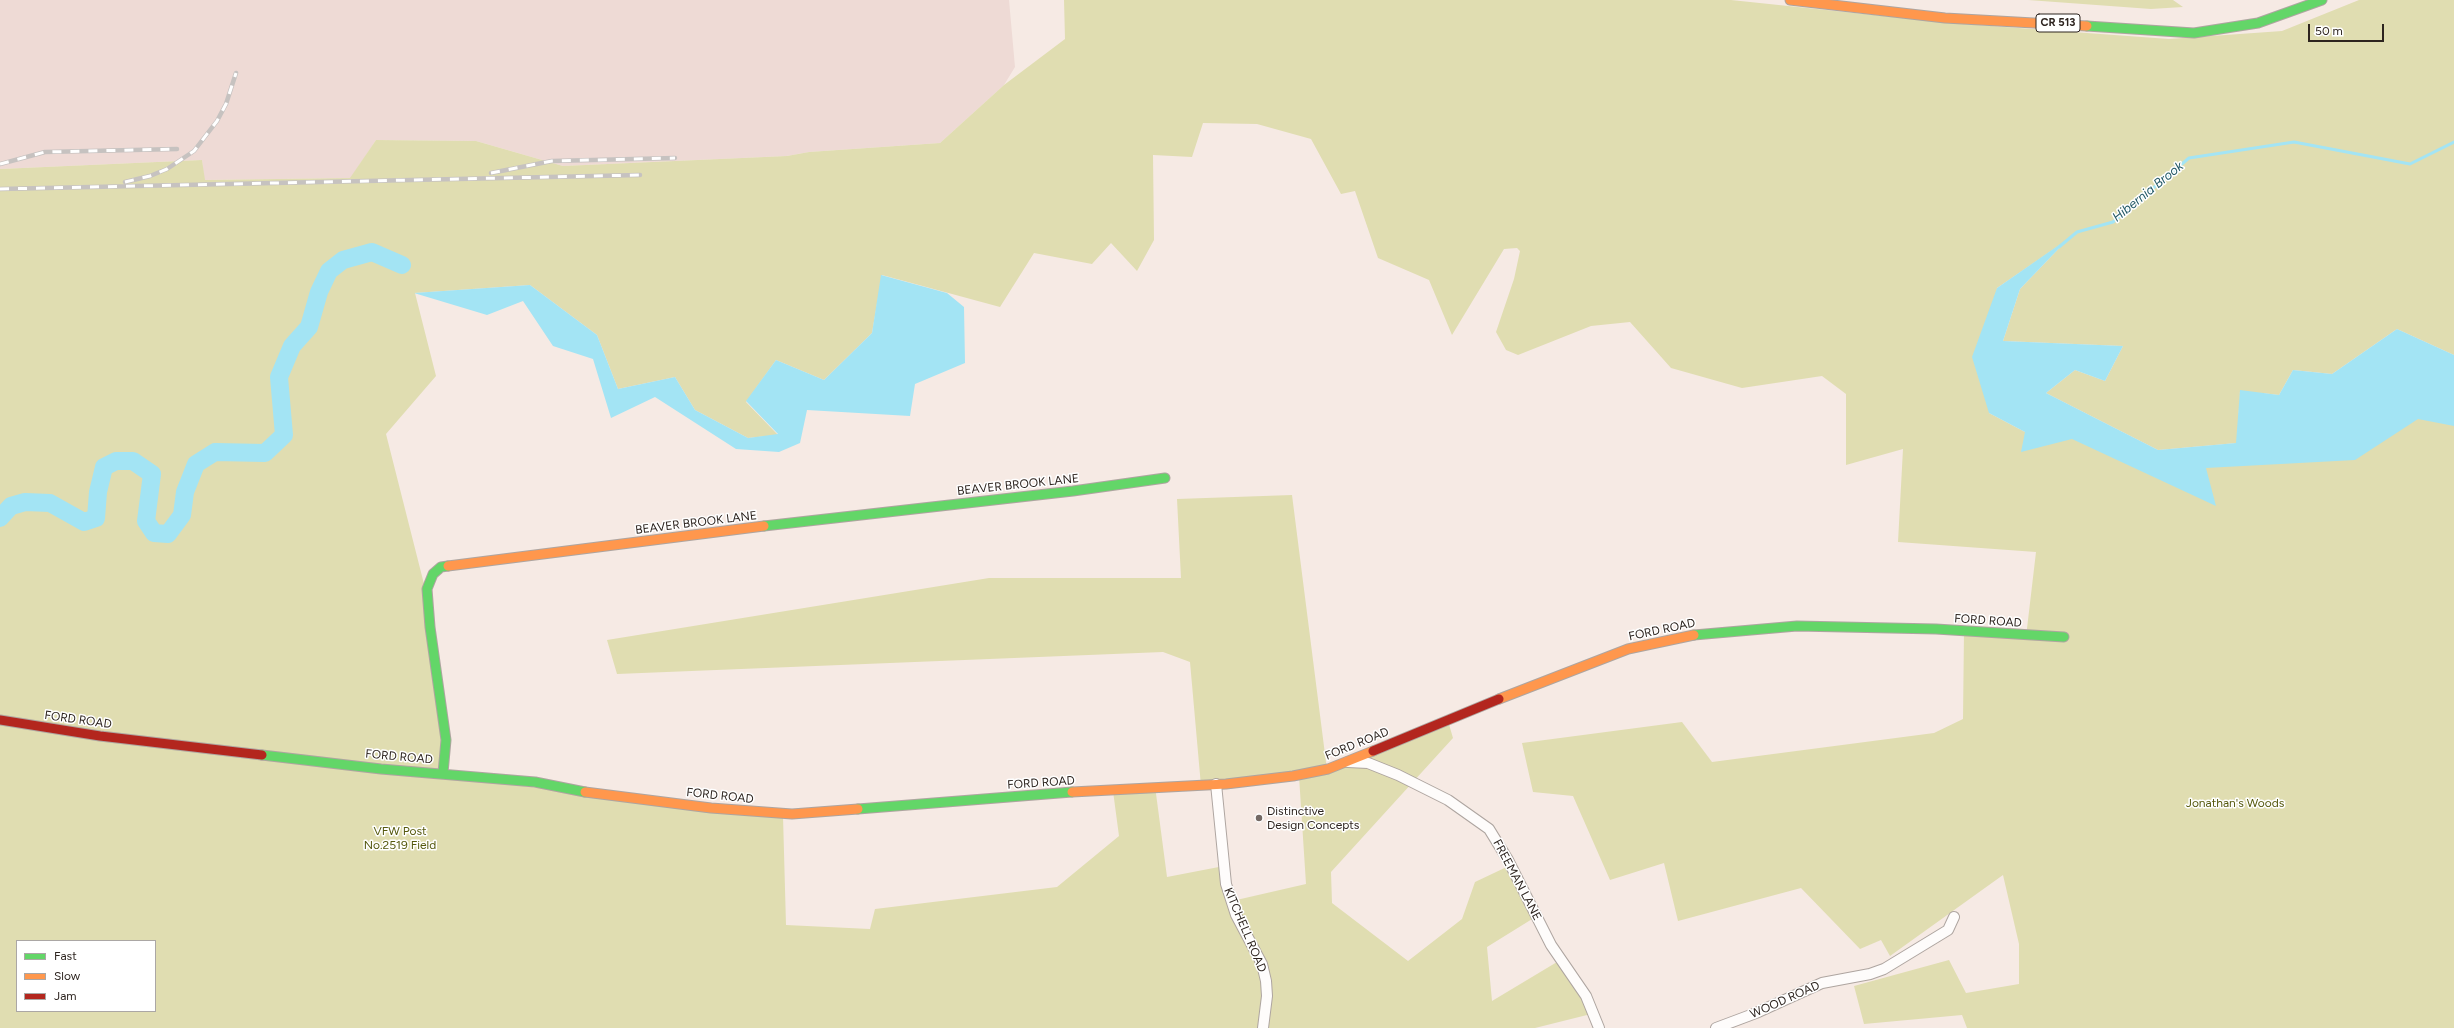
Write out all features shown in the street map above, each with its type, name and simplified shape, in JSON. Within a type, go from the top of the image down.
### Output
[{"type":"street","name":"CR 513","points":[[1790,0],[1945,18],[2049,23],[2194,33],[2258,23],[2322,0]]},
{"type":"street","name":"BEAVER BROOK LANE","points":[[443,773],[446,740],[430,627],[428,589],[433,574],[440,567],[800,521],[1073,491],[1165,478]]},
{"type":"street","name":"FORD ROAD","points":[[0,720],[100,736],[381,769],[443,773],[535,782],[586,792],[711,808],[792,814],[1128,788],[1216,784],[1293,776],[1328,769],[1552,677],[1645,644],[1686,636],[1797,626],[1936,629],[2064,637]]},
{"type":"street","name":"FREEMAN LANE","points":[[1346,762],[1368,763],[1398,775],[1448,800],[1489,829],[1508,860],[1551,945],[1586,996],[1599,1028]]},
{"type":"street","name":"KITCHELL ROAD","points":[[1216,784],[1226,884],[1236,915],[1262,964],[1266,981],[1267,996],[1263,1028]]},
{"type":"street","name":"WOOD ROAD","points":[[1716,1028],[1756,1013],[1822,983],[1870,974],[1884,969],[1948,930],[1954,917]]},
{"type":"shaded area","points":[[0,0],[1009,0],[1015,67],[1004,85],[940,143],[809,152],[787,156],[563,166],[476,141],[376,140],[351,178],[204,180],[202,160],[0,169]]},
{"type":"green space","points":[[1064,0],[1731,0],[1950,23],[2169,39],[2282,31],[2359,0],[2454,0],[2454,355],[2397,329],[2332,374],[2293,370],[2279,395],[2262,393],[2276,407],[2454,373],[2454,1028],[1967,1028],[1962,1015],[1864,1024],[1854,986],[1949,960],[1966,993],[2019,984],[2019,944],[2003,875],[1890,956],[1881,940],[1860,949],[1801,888],[1678,921],[1664,863],[1610,880],[1573,796],[1533,792],[1522,743],[1682,722],[1712,762],[1934,733],[1963,719],[1964,631],[2026,637],[2036,552],[1898,542],[1903,449],[1846,465],[1846,394],[1822,376],[1742,388],[1671,368],[1630,322],[1591,326],[1518,355],[1506,350],[1496,332],[1514,279],[1520,251],[1517,248],[1504,249],[1452,335],[1429,280],[1378,258],[1355,191],[1341,194],[1311,139],[1257,124],[1203,123],[1192,157],[1153,155],[1154,240],[1137,271],[1111,243],[1092,264],[1034,253],[1000,307],[882,275],[872,333],[824,380],[776,360],[746,402],[778,435],[748,438],[695,410],[675,377],[618,389],[597,335],[530,285],[415,293],[436,376],[386,434],[424,584],[445,777],[783,816],[786,925],[870,929],[875,909],[1057,887],[1119,836],[1113,791],[1155,786],[1167,877],[1224,866],[1232,901],[1306,884],[1299,776],[1201,786],[1190,662],[1163,652],[617,674],[607,640],[989,578],[1181,578],[1177,499],[1292,495],[1327,770],[1448,721],[1453,738],[1331,872],[1332,903],[1408,961],[1462,919],[1475,882],[1513,864],[1537,916],[1487,947],[1492,1001],[1562,959],[1595,1013],[1535,1028],[0,1028],[0,169],[202,160],[205,180],[350,178],[376,140],[476,141],[563,166],[787,156],[809,152],[940,143],[1004,85],[1065,39]],"holes":[[[2067,240],[2020,289],[2003,341],[2123,346],[2105,381],[2075,370],[2046,393],[2158,450],[2237,443],[2240,390],[2237,456],[2146,455],[2050,427],[2025,432],[1989,413],[1997,288]]]},
{"type":"green space","points":[[2028,0],[2173,0],[2183,7],[2151,9]]},
{"type":"water","points":[[2069,238],[2020,289],[2003,341],[2123,346],[2105,381],[2075,370],[2046,393],[2158,450],[2236,443],[2240,390],[2279,395],[2293,370],[2332,374],[2397,329],[2454,355],[2454,426],[2418,419],[2355,460],[2206,468],[2216,506],[2072,439],[2021,452],[2025,432],[1989,413],[1972,357],[1997,288]]},
{"type":"water","points":[[881,275],[947,293],[964,307],[965,363],[915,384],[910,416],[807,410],[800,443],[779,452],[736,449],[655,397],[611,418],[593,359],[553,346],[523,301],[487,315],[414,293],[530,285],[597,335],[618,389],[675,377],[695,410],[748,438],[778,434],[746,401],[776,360],[824,380],[872,333]]},
{"type":"waterway","name":"Hibernia Brook","points":[[2059,247],[2077,232],[2113,222],[2189,158],[2294,142],[2410,164],[2454,142]]},
{"type":"waterway","points":[[0,518],[11,506],[25,502],[50,503],[84,522],[96,518],[98,492],[104,467],[116,461],[133,461],[152,474],[146,521],[154,533],[168,534],[182,515],[185,492],[196,464],[215,452],[265,453],[284,435],[279,377],[292,346],[309,327],[319,292],[329,271],[343,260],[372,252],[402,265]]},
{"type":"railway","points":[[125,182],[150,176],[167,169],[194,151],[217,121],[226,104],[236,73]]},
{"type":"railway","points":[[0,164],[45,152],[177,149]]},
{"type":"railway","points":[[491,173],[552,161],[675,158]]},
{"type":"railway","points":[[0,189],[640,175]]},
{"type":"traffic: fast","points":[[2087,26],[2194,33],[2258,23],[2322,0]]},
{"type":"traffic: fast","points":[[764,526],[1073,491],[1165,478]]},
{"type":"traffic: fast","points":[[443,773],[446,740],[430,627],[427,589],[433,574],[441,567],[448,566]]},
{"type":"traffic: fast","points":[[1694,635],[1797,626],[1936,629],[2064,637]]},
{"type":"traffic: fast","points":[[262,755],[381,769],[535,782],[585,792]]},
{"type":"traffic: fast","points":[[858,809],[1072,792]]},
{"type":"traffic: slow","points":[[1790,0],[1945,18],[2087,26]]},
{"type":"traffic: slow","points":[[448,566],[764,526]]},
{"type":"traffic: slow","points":[[1499,699],[1628,649],[1694,635]]},
{"type":"traffic: slow","points":[[1072,792],[1226,784],[1293,776],[1328,769],[1373,751]]},
{"type":"traffic: slow","points":[[585,792],[711,808],[792,814],[858,809]]},
{"type":"traffic: jam","points":[[1373,751],[1499,699]]},
{"type":"traffic: jam","points":[[0,720],[100,736],[262,755]]},
{"type":"place","name":"Distinctive Design Concepts","points":[[1259,818]]},
{"type":"park label","name":"Jonathan's Woods","points":[[2235,803]]},
{"type":"park label","name":"VFW Post No.2519 Field","points":[[400,838]]}]
